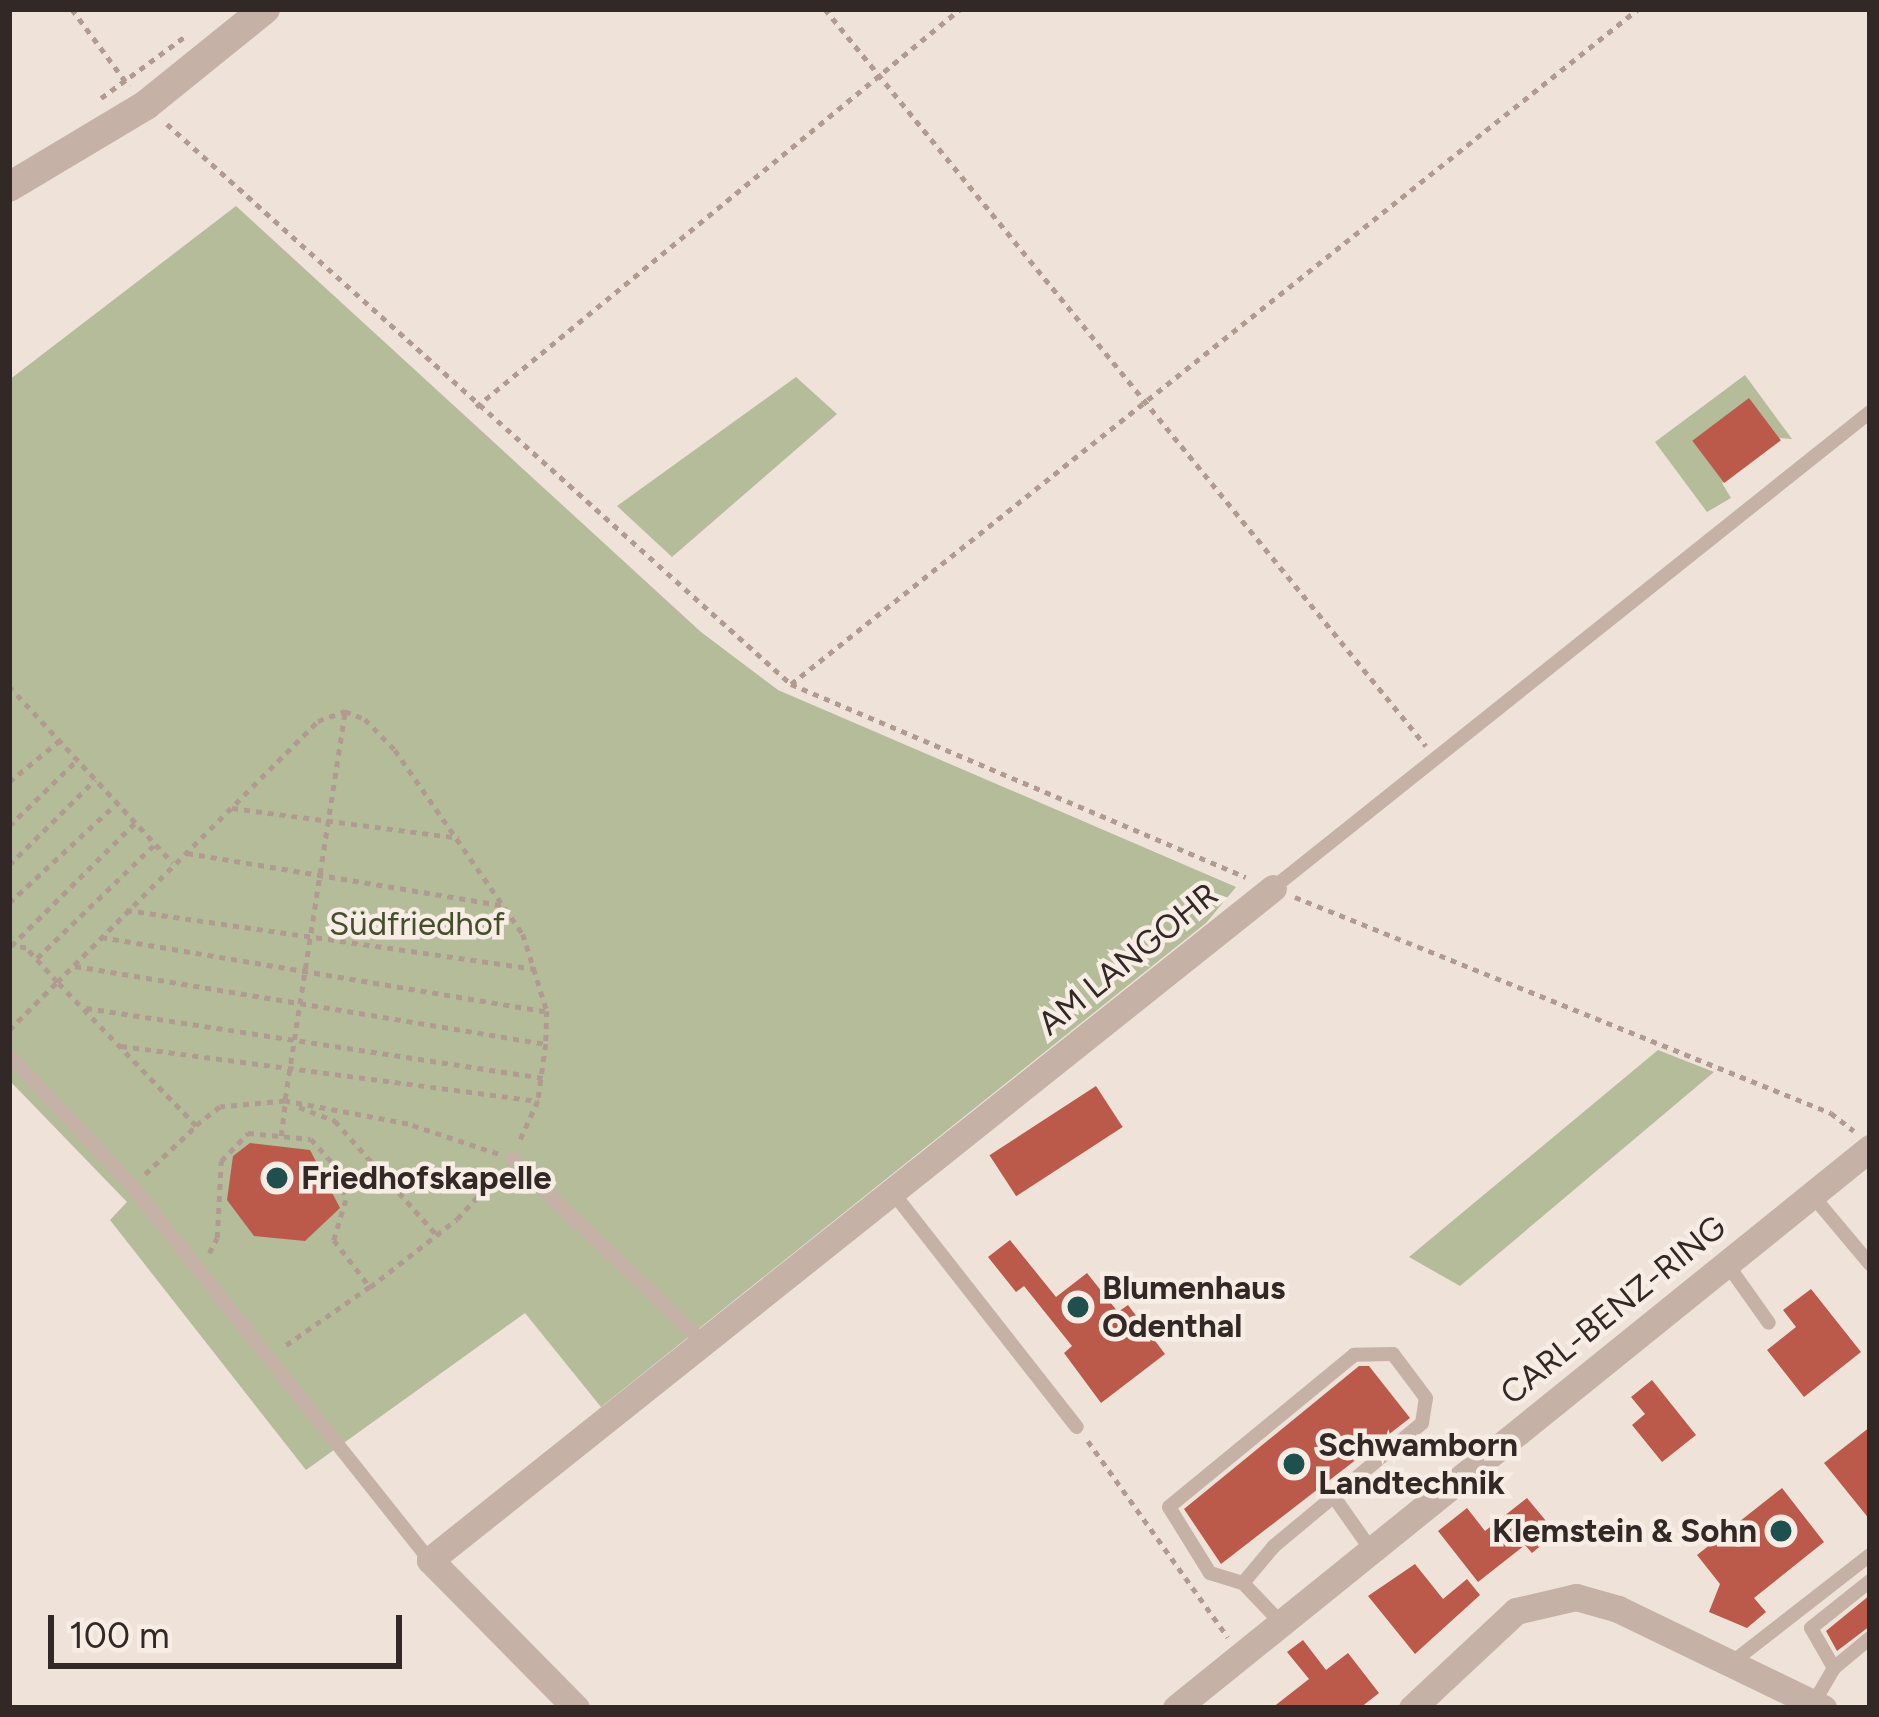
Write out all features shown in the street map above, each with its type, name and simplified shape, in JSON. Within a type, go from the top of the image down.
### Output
[{"type":"street","points":[[9,187],[146,105],[265,9]]},
{"type":"street","name":"AM LANGOHR","points":[[430,1560],[1273,888]]},
{"type":"street","name":"CARL-BENZ-RING","points":[[1176,1708],[1869,1149]]},
{"type":"street","points":[[430,1560],[576,1708]]},
{"type":"street","points":[[1424,1704],[1516,1611],[1555,1598],[1618,1609],[1818,1706]]},
{"type":"lane","name":"AM LANGOHR","points":[[1273,888],[1870,412]]},
{"type":"lane","points":[[9,1055],[132,1186],[200,1270],[264,1361],[430,1560]]},
{"type":"lane","points":[[512,1159],[704,1342]]},
{"type":"lane","points":[[894,1194],[1077,1427]]},
{"type":"lane","points":[[1812,1196],[1870,1264]]},
{"type":"lane","points":[[1727,1264],[1769,1323]]},
{"type":"lane","points":[[1244,1582],[1427,1412],[1426,1398],[1382,1349],[1354,1355],[1174,1496],[1171,1519],[1210,1573],[1244,1582],[1282,1624]]},
{"type":"lane","points":[[1334,1497],[1372,1551]]},
{"type":"lane","points":[[1730,1664],[1870,1555]]},
{"type":"lane","points":[[1834,1668],[1811,1628],[1870,1581]]},
{"type":"lane","points":[[1818,1706],[1834,1668],[1870,1637]]},
{"type":"path","points":[[72,9],[146,105],[791,684],[1273,888],[1832,1113],[1869,1149]]},
{"type":"path","points":[[825,9],[1437,760]]},
{"type":"path","points":[[476,406],[960,9]]},
{"type":"path","points":[[791,684],[1638,9]]},
{"type":"path","points":[[96,102],[189,33]]},
{"type":"path","points":[[9,686],[172,863]]},
{"type":"path","points":[[9,705],[18,696]]},
{"type":"path","points":[[9,1030],[318,721],[345,711]]},
{"type":"path","points":[[281,1136],[345,711]]},
{"type":"path","points":[[264,1361],[436,1235],[512,1159],[543,1078],[547,1011],[536,969],[507,906],[378,731],[345,711]]},
{"type":"path","points":[[9,782],[59,741]]},
{"type":"path","points":[[9,826],[77,760]]},
{"type":"path","points":[[9,865],[95,780]]},
{"type":"path","points":[[9,903],[117,803]]},
{"type":"path","points":[[232,808],[461,839]]},
{"type":"path","points":[[135,823],[10,945],[37,958],[196,1126]]},
{"type":"path","points":[[37,958],[154,844]]},
{"type":"path","points":[[187,854],[507,906]]},
{"type":"path","points":[[124,910],[536,969]]},
{"type":"path","points":[[101,937],[547,1011]]},
{"type":"path","points":[[75,966],[547,1044]]},
{"type":"path","points":[[83,1008],[543,1078]]},
{"type":"path","points":[[120,1046],[538,1101]]},
{"type":"path","points":[[284,1101],[335,1120],[436,1235]]},
{"type":"path","points":[[132,1186],[220,1106],[284,1101],[408,1124],[512,1159]]},
{"type":"path","points":[[200,1270],[217,1238],[221,1161],[248,1133],[281,1136],[311,1139],[335,1166],[346,1200],[334,1240],[370,1287]]},
{"type":"path","points":[[1077,1427],[1243,1656]]},
{"type":"green space","name":"Südfriedhof","points":[[236,206],[701,632],[778,690],[1236,887],[1206,923],[601,1407],[525,1313],[306,1470],[110,1220],[127,1202],[9,1080],[9,380]]},
{"type":"green space","points":[[1745,375],[1792,439],[1779,438],[1722,483],[1731,498],[1707,512],[1655,442]]},
{"type":"green space","points":[[796,377],[837,414],[672,557],[617,506]]},
{"type":"green space","points":[[1658,1050],[1714,1072],[1460,1286],[1409,1257]]},
{"type":"building","points":[[1749,398],[1781,440],[1724,483],[1692,441]]},
{"type":"building","points":[[1096,1086],[1123,1127],[1016,1196],[989,1155]]},
{"type":"building","name":"Friedhofskapelle","points":[[250,1143],[310,1150],[340,1208],[305,1241],[254,1236],[227,1200],[233,1156]]},
{"type":"building","points":[[1010,1240],[1056,1297],[1087,1273],[1118,1312],[1128,1305],[1165,1354],[1101,1403],[1064,1353],[1072,1346],[1024,1286],[1016,1292],[988,1257]]},
{"type":"building","points":[[1811,1289],[1861,1352],[1804,1397],[1767,1350],[1796,1327],[1783,1310]]},
{"type":"building","name":"Schwamborn Landtechnik","points":[[1359,1366],[1369,1366],[1410,1418],[1221,1564],[1184,1509]]},
{"type":"building","points":[[1652,1380],[1696,1435],[1662,1462],[1632,1425],[1645,1414],[1631,1397]]},
{"type":"building","points":[[1870,1427],[1870,1520],[1824,1463]]},
{"type":"building","points":[[1782,1488],[1824,1542],[1754,1598],[1766,1612],[1747,1628],[1709,1612],[1720,1584],[1697,1555]]},
{"type":"building","points":[[1527,1498],[1556,1533],[1532,1553],[1525,1545],[1478,1582],[1438,1531],[1467,1508],[1485,1531]]},
{"type":"building","points":[[1415,1564],[1443,1599],[1467,1579],[1480,1595],[1415,1654],[1368,1596]]},
{"type":"building","points":[[1870,1595],[1870,1626],[1837,1651],[1826,1631]]},
{"type":"building","points":[[1303,1640],[1326,1670],[1348,1653],[1379,1693],[1360,1708],[1272,1708],[1309,1679],[1287,1652]]},
{"type":"place","name":"Friedhofskapelle","points":[[277,1178]]},
{"type":"place","name":"Blumenhaus Odenthal","points":[[1078,1307]]},
{"type":"place","name":"Schwamborn Landtechnik","points":[[1294,1464]]},
{"type":"place","name":"Klemstein & Sohn","points":[[1781,1531]]}]
